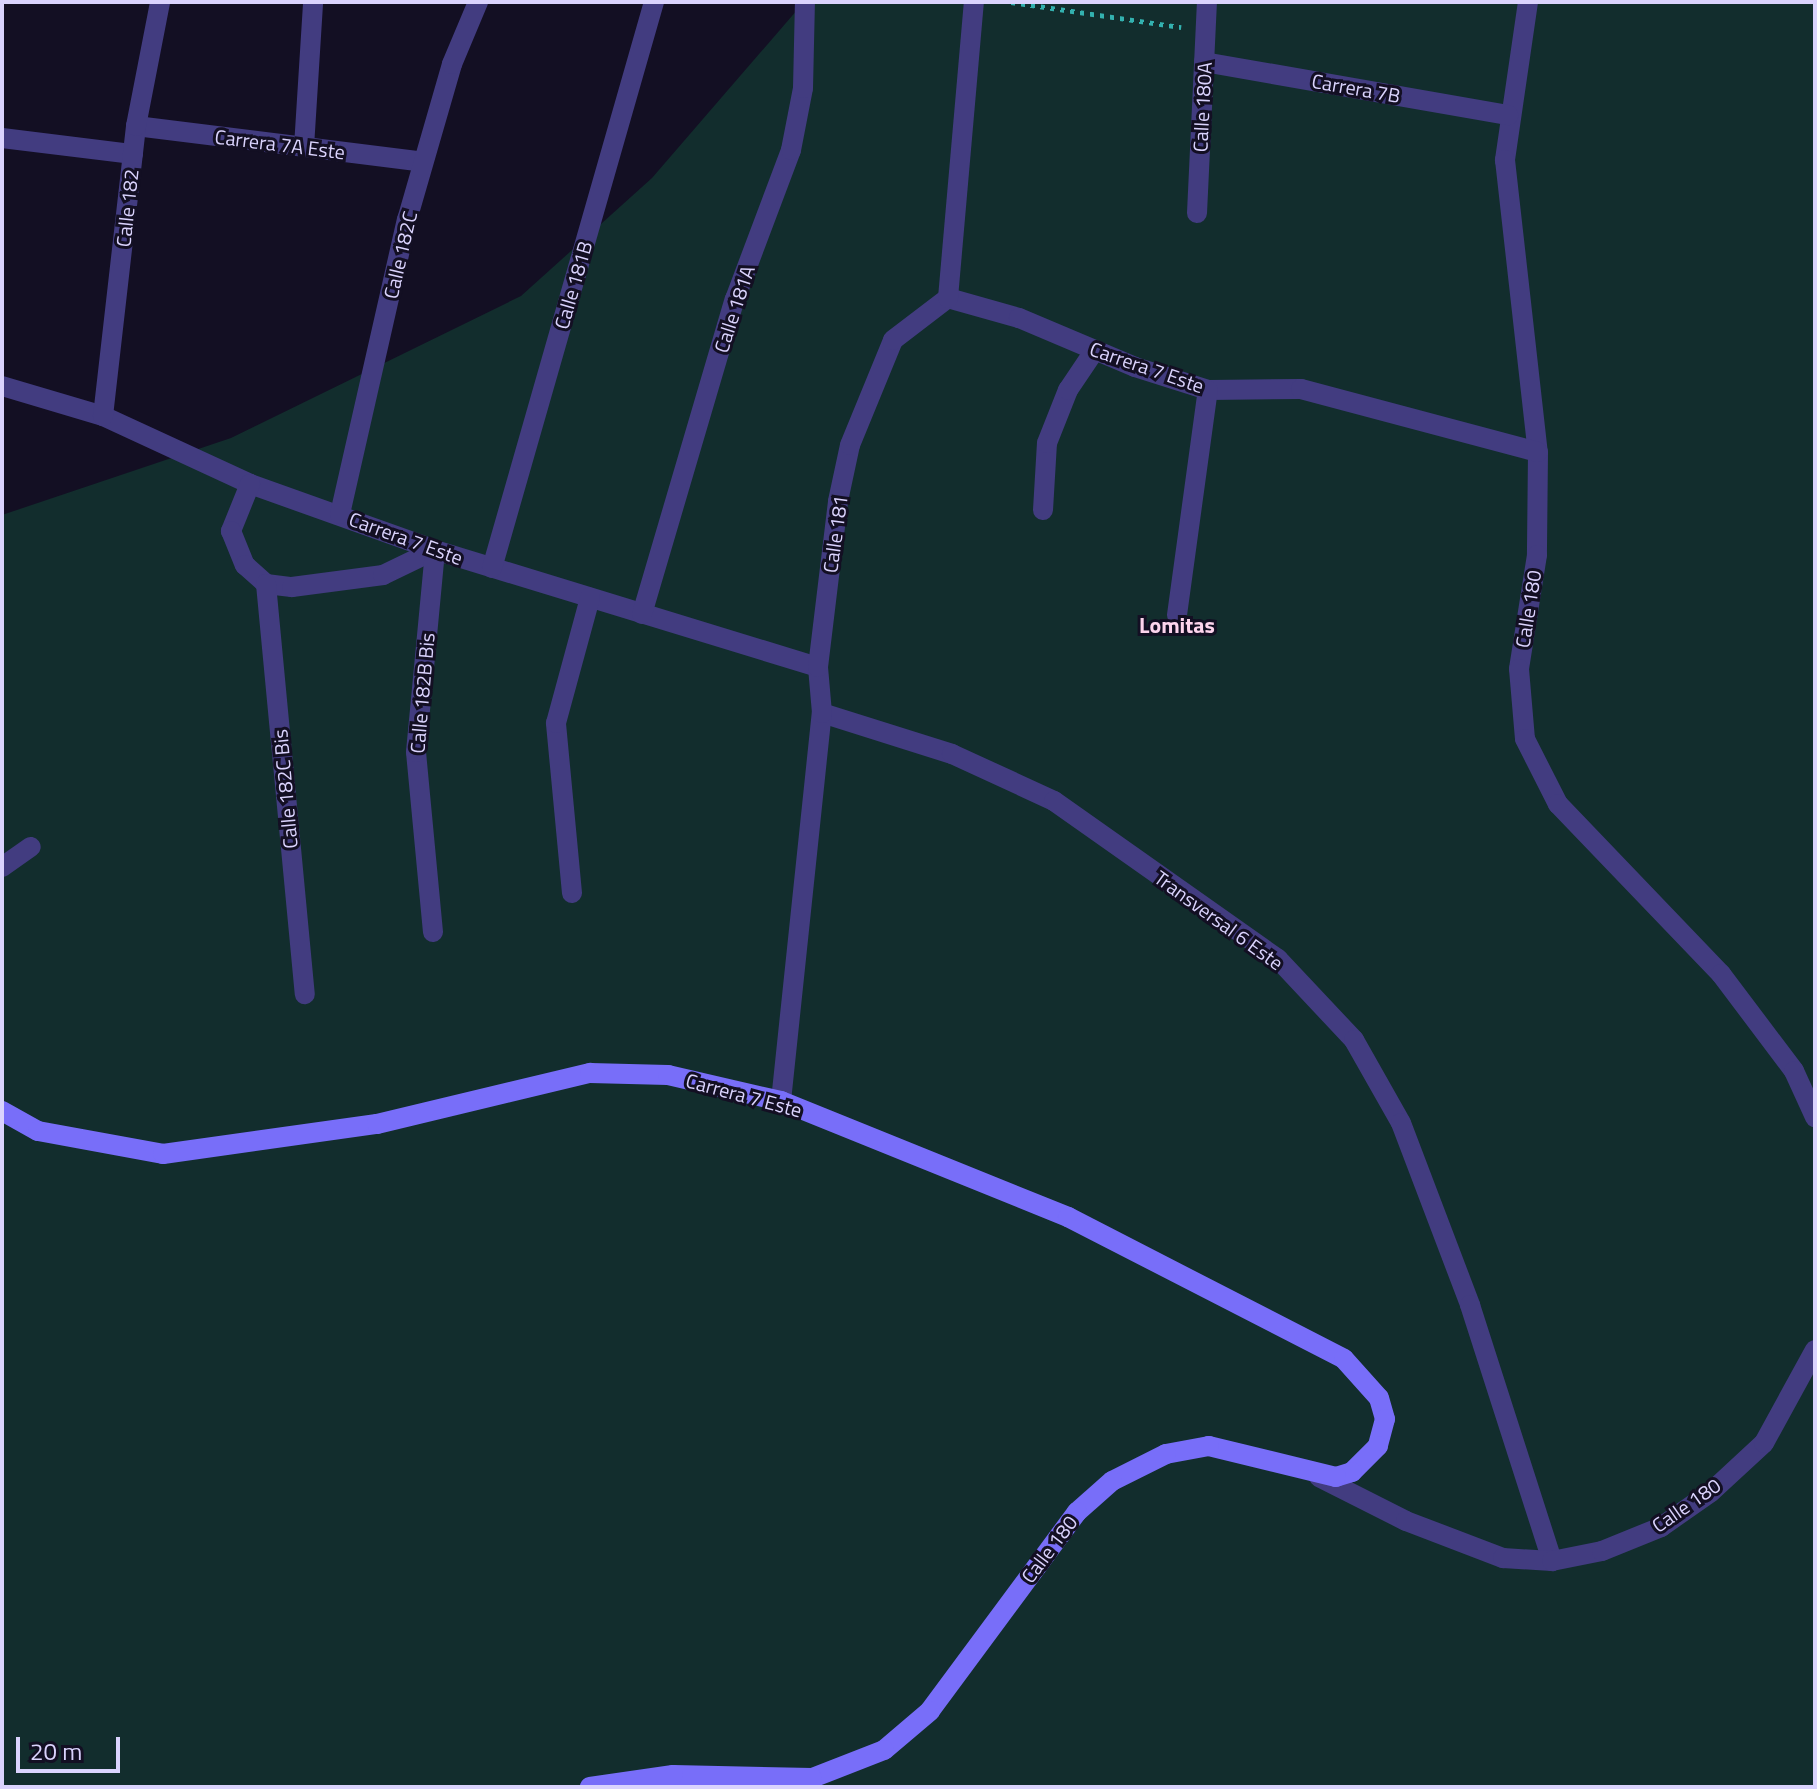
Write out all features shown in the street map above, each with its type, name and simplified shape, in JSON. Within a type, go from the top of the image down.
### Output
[{"type":"main road","name":"Carrera 7 Este","points":[[2,1111],[38,1131],[163,1154],[377,1124],[590,1073],[668,1075],[781,1101],[1068,1217],[1344,1359],[1379,1398],[1385,1419],[1378,1446],[1352,1472],[1319,1477]]},
{"type":"main road","name":"Calle 180","points":[[590,1787],[673,1775],[786,1779],[839,1772],[884,1750],[930,1711],[1068,1523],[1112,1481],[1166,1454],[1209,1446],[1319,1477]]},
{"type":"street","name":"Calle 182","points":[[103,416],[136,126],[160,2]]},
{"type":"street","points":[[304,147],[313,2]]},
{"type":"street","name":"Calle 182C","points":[[340,514],[423,162],[452,64],[478,2]]},
{"type":"street","name":"Calle 181B","points":[[492,568],[654,2]]},
{"type":"street","name":"Calle 181A","points":[[642,614],[735,299],[791,150],[803,88],[805,2]]},
{"type":"street","points":[[948,298],[974,2]]},
{"type":"street","name":"Calle 180A","points":[[1197,213],[1207,2]]},
{"type":"street","name":"Calle 180","points":[[1528,2],[1508,115],[1509,226],[1538,452],[1537,555],[1519,669],[1525,739],[1558,804],[1721,974],[1794,1071],[1815,1117]]},
{"type":"street","name":"Carrera 7B","points":[[1204,62],[1508,115]]},
{"type":"street","name":"Carrera 7A Este","points":[[136,126],[423,162]]},
{"type":"street","points":[[2,138],[133,154]]},
{"type":"street","name":"Carrera 7 Este","points":[[948,298],[1019,318],[1095,350],[1208,390],[1301,389],[1538,452]]},
{"type":"street","name":"Calle 181","points":[[781,1101],[822,713],[818,667],[850,445],[893,340],[948,298]]},
{"type":"street","points":[[1043,510],[1047,443],[1068,390],[1095,350]]},
{"type":"street","name":"Carrera 7 Este","points":[[2,386],[103,416],[250,484],[435,550],[818,667]]},
{"type":"street","points":[[1177,615],[1208,390]]},
{"type":"street","points":[[250,484],[231,531],[245,565],[266,584],[292,587],[383,575],[435,550]]},
{"type":"street","name":"Calle 182B Bis","points":[[433,932],[416,752],[435,550]]},
{"type":"street","name":"Calle 182C Bis","points":[[266,584],[305,994]]},
{"type":"street","points":[[572,893],[556,723],[590,598]]},
{"type":"street","name":"Transversal 6 Este","points":[[822,713],[952,754],[1054,801],[1278,959],[1354,1040],[1406,1137],[1470,1305],[1552,1561]]},
{"type":"street","points":[[2,867],[31,847]]},
{"type":"street","name":"Calle 180","points":[[1319,1477],[1406,1521],[1503,1558],[1552,1561],[1602,1551],[1661,1527],[1711,1492],[1764,1443],[1815,1350]]},
{"type":"path","points":[[1011,2],[1205,31]]},
{"type":"green space","points":[[804,2],[1815,2],[1815,1787],[2,1787],[2,515],[231,438],[521,296],[652,178]]},
{"type":"district","name":"Lomitas","points":[[1177,626]]}]
